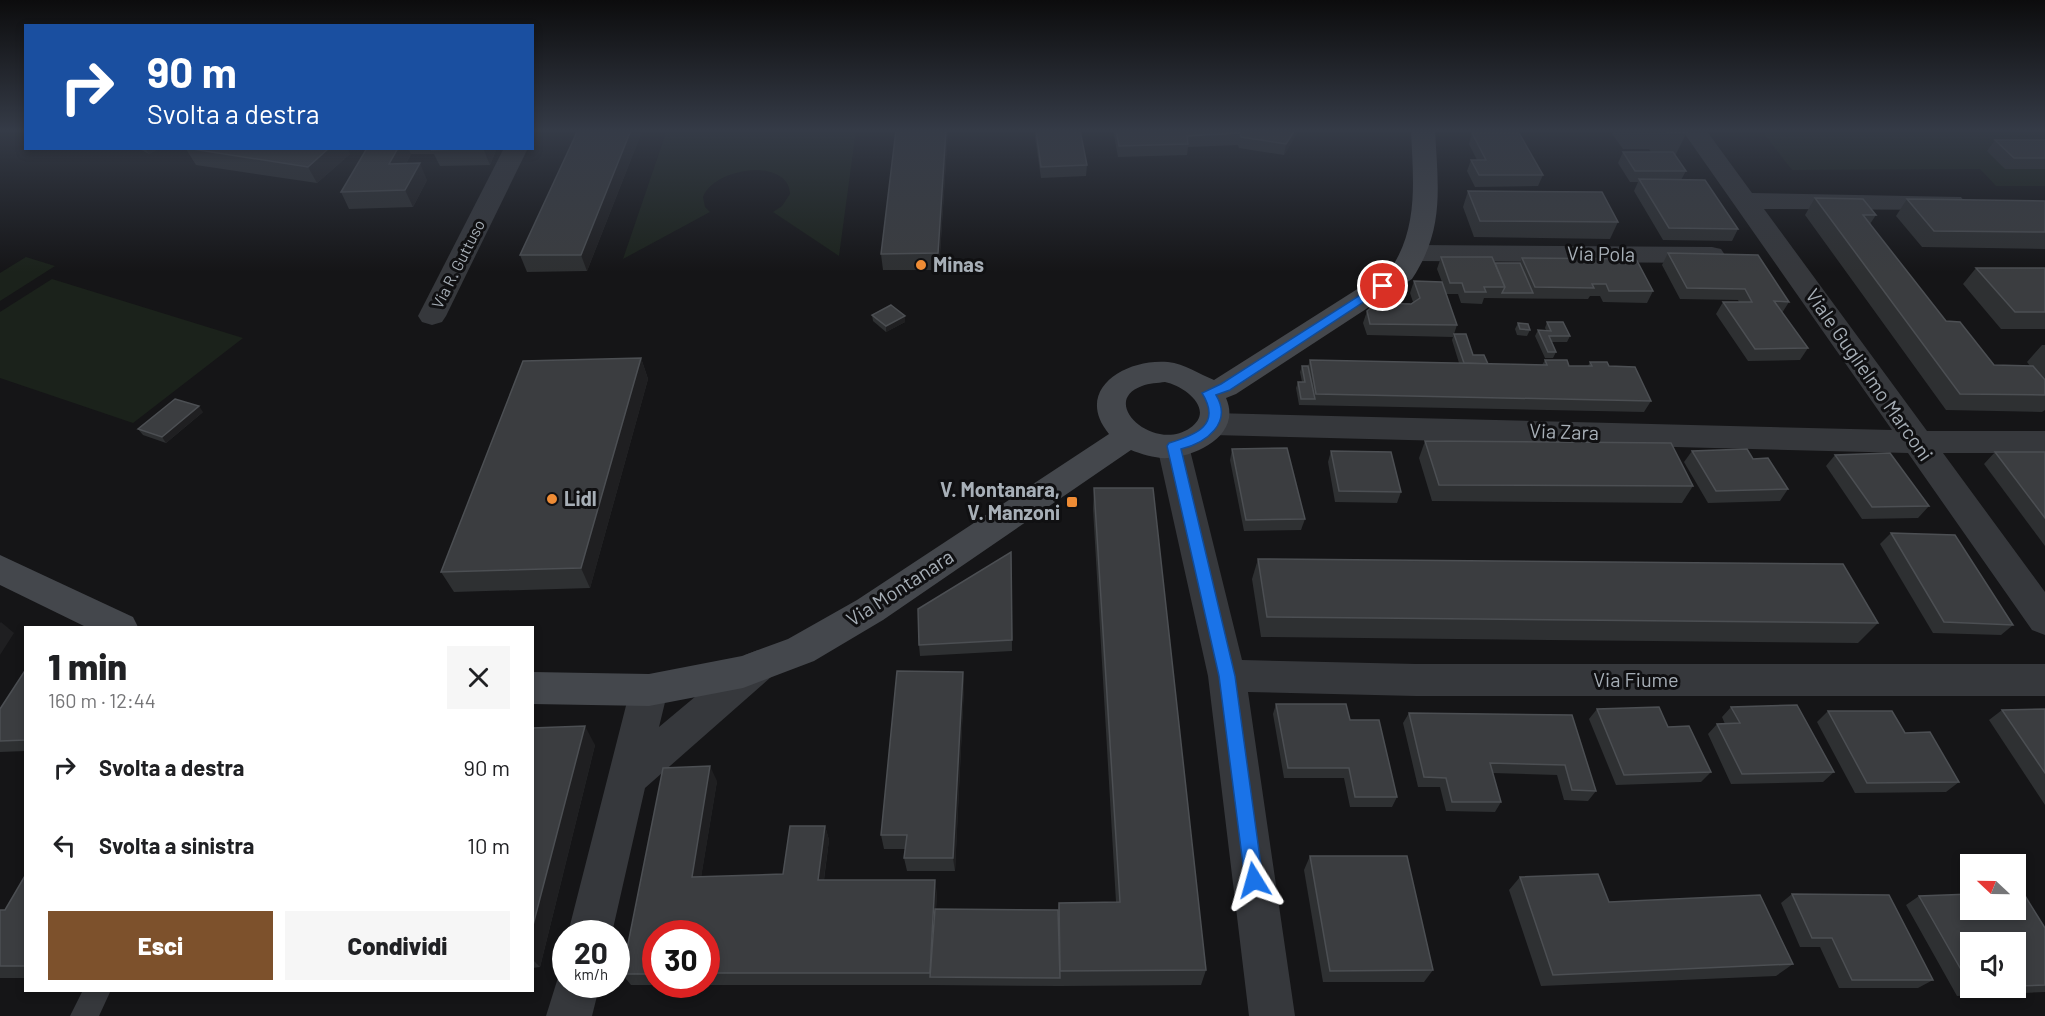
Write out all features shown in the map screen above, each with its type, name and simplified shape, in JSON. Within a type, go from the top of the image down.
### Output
[{"type":"main road","points":[[1208,393],[1225,387],[1402,273],[1417,252],[1425,221],[1424,177]]},
{"type":"main road","points":[[1156,372],[1182,376],[1197,383],[1208,393],[1214,403],[1216,413],[1213,424],[1204,434],[1190,442],[1173,446],[1142,442],[1129,436],[1111,416],[1110,404],[1116,389],[1132,377],[1156,372]]},
{"type":"main road","name":"Via Montanara","points":[[534,688],[649,690],[743,672],[801,650],[870,610],[1129,436]]},
{"type":"main road","points":[[0,569],[118,626]]},
{"type":"street","name":"Via R. Guttuso","points":[[432,316],[501,177]]},
{"type":"street","name":"Viale Guglielmo Marconi","points":[[1729,177],[1915,442],[2045,620]]},
{"type":"street","points":[[1746,201],[1980,202]]},
{"type":"street","name":"Via Pola","points":[[1417,252],[1785,256]]},
{"type":"street","name":"Via Zara","points":[[1213,424],[1915,442],[2045,442]]},
{"type":"street","points":[[1173,446],[1227,676],[1272,1016]]},
{"type":"street","points":[[627,779],[758,666]]},
{"type":"street","name":"Via Fiume","points":[[1227,676],[1428,680],[2045,680]]},
{"type":"street","points":[[593,920],[649,690]]},
{"type":"street","points":[[569,1016],[574,998]]},
{"type":"lane","points":[[84,1016],[97,992]]},
{"type":"shaded area","points":[[651,177],[725,177],[710,187],[703,197],[705,207],[710,212],[623,259]]},
{"type":"shaded area","points":[[781,177],[850,177],[839,256],[773,212],[782,206],[790,194],[786,182]]},
{"type":"shaded area","points":[[1988,177],[2045,177],[2045,186],[1996,186]]},
{"type":"shaded area","points":[[26,257],[55,266],[0,301],[0,273]]},
{"type":"shaded area","points":[[52,279],[243,338],[133,423],[0,378],[0,312]]},
{"type":"building","points":[[350,177],[412,177],[405,190],[341,192]]},
{"type":"building","points":[[556,177],[612,177],[581,255],[520,255]]},
{"type":"building","points":[[890,177],[943,177],[938,253],[881,254]]},
{"type":"building","points":[[1639,179],[1705,180],[1738,229],[1669,228]]},
{"type":"building","points":[[1468,191],[1602,192],[1618,222],[1480,221]]},
{"type":"building","points":[[1815,198],[1863,199],[1876,215],[1863,215],[1946,321],[1960,322],[1994,365],[2033,366],[2045,380],[2045,395],[1960,394]]},
{"type":"building","points":[[1907,199],[2045,201],[2045,232],[1934,231]]},
{"type":"building","points":[[1668,253],[1758,255],[1789,302],[1774,301],[1808,348],[1755,349],[1723,302],[1752,302],[1745,289],[1687,288]]},
{"type":"building","points":[[1441,257],[1492,257],[1505,287],[1484,287],[1486,292],[1465,292],[1462,283],[1450,283]]},
{"type":"building","points":[[1522,258],[1636,259],[1653,291],[1609,291],[1606,284],[1592,284],[1594,288],[1535,287]]},
{"type":"building","points":[[1495,263],[1520,263],[1533,293],[1502,293],[1505,287]]},
{"type":"building","points":[[1976,268],[2045,268],[2045,312],[2015,312]]},
{"type":"building","points":[[1414,281],[1442,282],[1457,325],[1370,324],[1367,311],[1376,303],[1411,304],[1420,298]]},
{"type":"building","points":[[891,305],[905,316],[886,326],[872,315]]},
{"type":"building","points":[[1547,322],[1563,322],[1570,336],[1549,336],[1556,352],[1548,352],[1538,330],[1551,331]]},
{"type":"building","points":[[1518,323],[1528,324],[1530,330],[1520,329]]},
{"type":"building","points":[[1454,334],[1466,334],[1473,355],[1484,355],[1488,364],[1464,363]]},
{"type":"building","name":"Lidl","points":[[641,358],[581,568],[441,572],[523,361]]},
{"type":"building","points":[[1310,360],[1547,365],[1545,360],[1567,360],[1569,366],[1592,366],[1590,362],[1607,362],[1609,366],[1635,367],[1651,401],[1316,394]]},
{"type":"building","points":[[1302,366],[1308,366],[1315,399],[1301,399],[1298,382],[1305,382]]},
{"type":"building","points":[[175,399],[199,406],[162,437],[138,429]]},
{"type":"building","points":[[1425,441],[1671,443],[1693,486],[1439,485]]},
{"type":"building","points":[[1287,448],[1305,519],[1246,520],[1232,449]]},
{"type":"building","points":[[1747,449],[1753,459],[1768,458],[1788,489],[1716,491],[1692,451]]},
{"type":"building","points":[[1331,451],[1391,452],[1401,492],[1339,491]]},
{"type":"building","points":[[1995,452],[2045,452],[2045,518]]},
{"type":"building","points":[[1890,453],[1929,506],[1872,507],[1835,455]]},
{"type":"building","points":[[1094,488],[1153,488],[1206,970],[1060,971],[1059,903],[1120,902]]},
{"type":"building","points":[[1891,533],[1955,535],[2013,625],[1944,622]]},
{"type":"building","points":[[1011,552],[1012,640],[919,645],[918,609]]},
{"type":"building","points":[[1258,559],[1843,564],[1878,623],[1267,617]]},
{"type":"building","points":[[897,671],[963,672],[953,858],[904,858],[907,835],[881,835]]},
{"type":"building","points":[[24,672],[24,740],[0,741],[0,709]]},
{"type":"building","points":[[1276,704],[1346,704],[1350,720],[1379,720],[1397,797],[1355,797],[1349,768],[1288,768]]},
{"type":"building","points":[[1797,705],[1834,772],[1742,774],[1717,724],[1740,723],[1731,707]]},
{"type":"building","points":[[1659,707],[1668,727],[1689,726],[1711,772],[1624,775],[1597,709]]},
{"type":"building","points":[[2045,709],[2045,773],[2002,710]]},
{"type":"building","points":[[1828,711],[1892,711],[1905,733],[1930,732],[1959,782],[1867,783]]},
{"type":"building","points":[[1409,713],[1572,715],[1596,791],[1572,790],[1565,765],[1490,763],[1501,802],[1452,802],[1446,778],[1424,777]]},
{"type":"building","points":[[585,726],[534,921],[534,728]]},
{"type":"building","points":[[710,766],[692,877],[783,874],[790,826],[825,826],[818,880],[935,880],[930,973],[720,973],[720,920],[642,920],[642,974],[630,974],[630,934],[663,768]]},
{"type":"building","points":[[1310,856],[1407,856],[1433,970],[1330,971]]},
{"type":"building","points":[[1598,874],[1609,902],[1760,895],[1793,964],[1553,975],[1520,877]]},
{"type":"building","points":[[24,877],[24,966],[0,966],[0,910],[5,910]]},
{"type":"building","points":[[1792,894],[1889,895],[1933,980],[1852,980],[1832,938],[1812,938]]},
{"type":"building","points":[[1960,894],[1960,920],[2026,920],[2026,897],[2045,928],[2045,985],[2026,986],[2026,932],[1960,932],[1960,968],[1919,896]]},
{"type":"building","points":[[935,909],[1058,910],[1060,978],[930,977]]},
{"type":"place","name":"Minas","points":[[921,265]]},
{"type":"place","name":"Lidl","points":[[552,499]]},
{"type":"place","name":"V. Montanara, V. Manzoni","points":[[1072,502]]},
{"type":"route","points":[[1254,880],[1227,676],[1173,446],[1190,442],[1204,434],[1213,424],[1216,413],[1214,403],[1208,393],[1225,387],[1383,286]]}]
